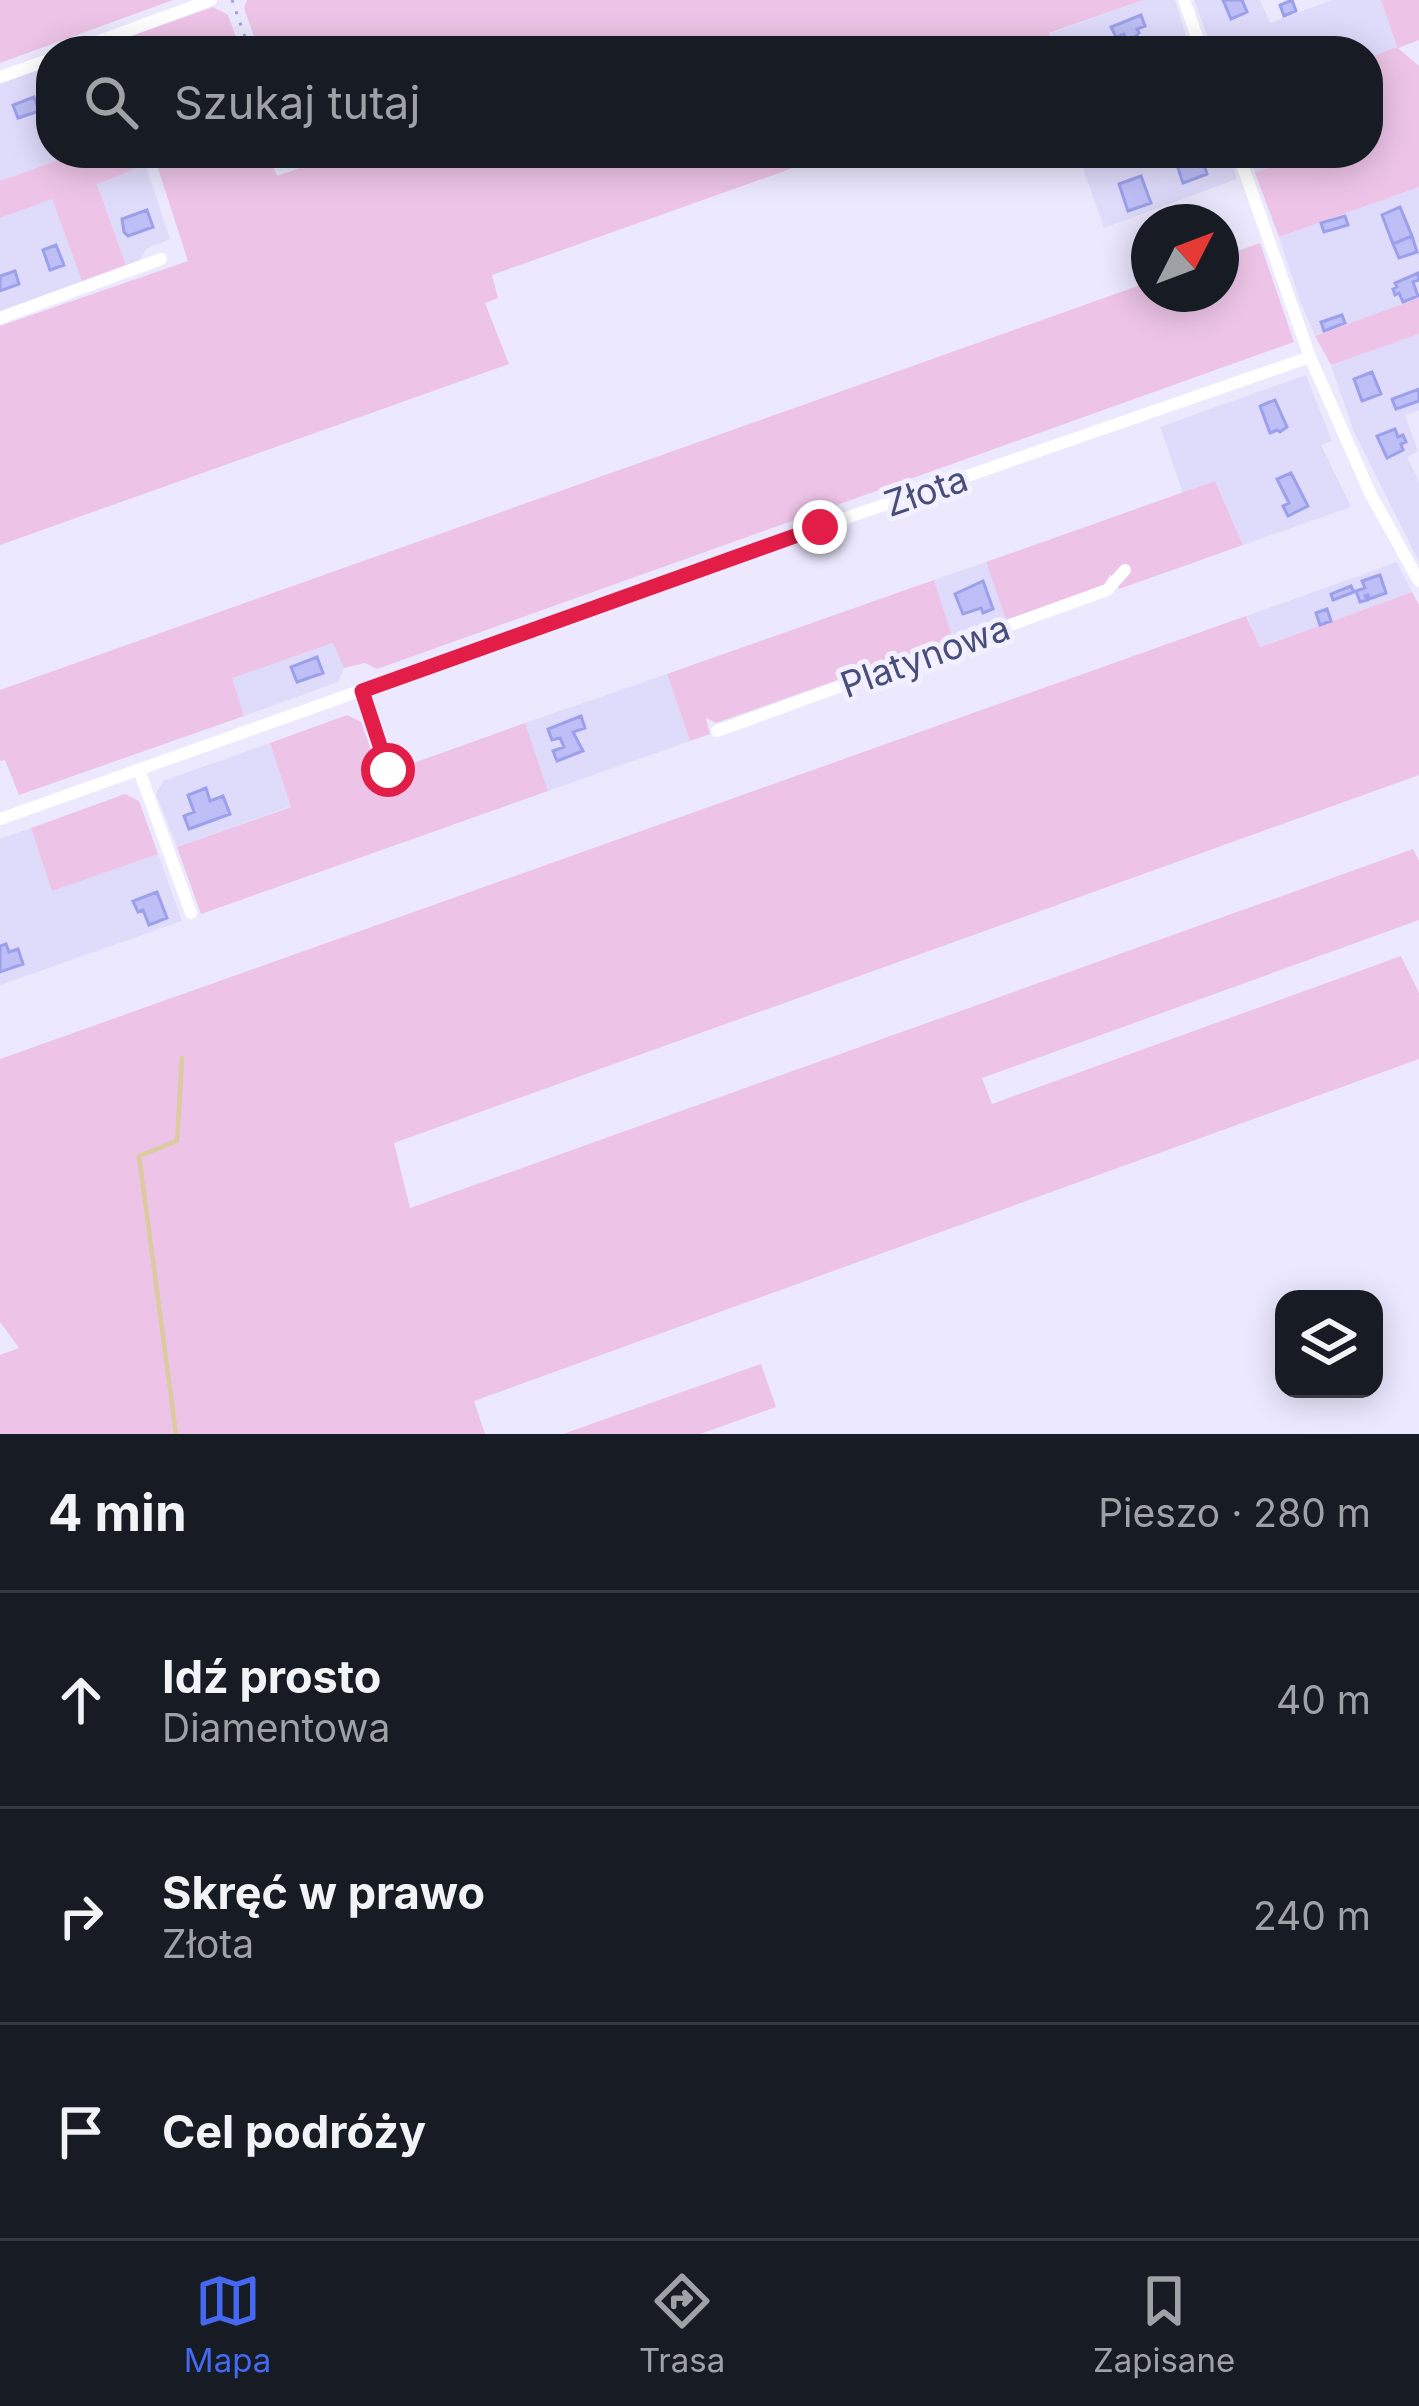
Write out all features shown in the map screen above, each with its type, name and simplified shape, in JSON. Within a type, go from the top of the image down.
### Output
[{"type":"street","points":[[113,36],[211,0]]},
{"type":"street","points":[[1184,0],[1197,36]]},
{"type":"street","points":[[0,77],[36,64]]},
{"type":"street","points":[[1243,168],[1310,357],[1370,493],[1419,581]]},
{"type":"street","points":[[0,317],[160,259]]},
{"type":"street","name":"Złota","points":[[0,819],[1310,357]]},
{"type":"street","name":"Platynowa","points":[[717,731],[1107,590],[1126,570]]},
{"type":"street","points":[[139,770],[191,914]]},
{"type":"path","points":[[232,0],[245,36]]},
{"type":"path","points":[[362,691],[388,770]]},
{"type":"shaded area","points":[[0,0],[173,0],[74,36],[36,36],[36,50],[0,63]]},
{"type":"shaded area","points":[[247,0],[1143,0],[1050,36],[254,36],[244,8]]},
{"type":"shaded area","points":[[1143,0],[1175,0],[1186,36],[1050,36]]},
{"type":"shaded area","points":[[1194,0],[1260,0],[1270,23],[1332,0],[1381,0],[1397,48],[1383,53],[1383,36],[1207,36]]},
{"type":"shaded area","points":[[1381,0],[1419,0],[1419,40],[1398,48],[1419,66],[1419,187],[1279,237],[1255,173],[1268,168],[1383,168],[1383,52],[1397,47]]},
{"type":"shaded area","points":[[213,7],[228,15],[236,36],[132,36]]},
{"type":"shaded area","points":[[36,71],[36,168],[0,181],[0,84]]},
{"type":"shaded area","points":[[36,168],[138,168],[97,184],[126,265],[82,281],[52,199],[0,218],[0,181]]},
{"type":"shaded area","points":[[147,168],[170,239],[146,249],[140,260],[126,265],[97,183]]},
{"type":"shaded area","points":[[158,168],[274,168],[277,176],[300,168],[793,168],[492,275],[498,298],[485,303],[509,364],[0,545],[0,326],[188,261]]},
{"type":"shaded area","points":[[1083,168],[1233,168],[1237,179],[1169,204],[1131,204],[1131,218],[1104,228]]},
{"type":"shaded area","points":[[1419,187],[1419,298],[1315,336],[1279,237]]},
{"type":"shaded area","points":[[52,199],[82,281],[0,311],[0,218]]},
{"type":"shaded area","points":[[1260,243],[1294,342],[377,669],[365,663],[344,668],[333,643],[232,678],[244,716],[19,795],[5,760],[0,761],[0,690],[1131,288],[1131,312],[1239,312],[1239,251]]},
{"type":"shaded area","points":[[1419,298],[1419,334],[1331,365],[1315,336]]},
{"type":"shaded area","points":[[1419,334],[1419,410],[1405,415],[1418,451],[1407,457],[1419,481],[1419,562],[1354,432],[1331,365]]},
{"type":"shaded area","points":[[1306,375],[1332,441],[1321,445],[1351,507],[1243,545],[1215,481],[1183,493],[1160,427]]},
{"type":"shaded area","points":[[1215,481],[1243,545],[1119,589],[1110,574],[1104,585],[1006,620],[986,562]]},
{"type":"shaded area","points":[[986,562],[1006,620],[953,639],[934,580]]},
{"type":"shaded area","points":[[1397,562],[1412,592],[1259,647],[1247,616]]},
{"type":"shaded area","points":[[934,580],[953,639],[716,723],[706,718],[710,734],[690,741],[667,674]]},
{"type":"shaded area","points":[[1412,592],[1419,605],[1419,775],[394,1143],[410,1208],[1413,849],[1419,861],[1419,920],[982,1078],[992,1104],[1401,956],[1419,993],[1419,1059],[474,1401],[485,1434],[0,1434],[0,1355],[19,1348],[0,1322],[0,1059],[1246,616],[1260,647]]},
{"type":"shaded area","points":[[334,643],[344,668],[338,682],[244,716],[231,678]]},
{"type":"shaded area","points":[[667,674],[690,741],[548,791],[525,723]]},
{"type":"shaded area","points":[[347,715],[361,722],[380,775],[525,723],[548,791],[201,914],[177,847],[291,807],[270,743]]},
{"type":"shaded area","points":[[270,743],[291,806],[177,847],[156,794],[163,781]]},
{"type":"shaded area","points":[[125,794],[139,801],[158,854],[52,891],[31,828]]},
{"type":"shaded area","points":[[31,828],[53,890],[158,854],[182,921],[0,985],[0,839]]},
{"type":"shaded area","points":[[761,1364],[776,1407],[700,1434],[563,1434]]},
{"type":"building","points":[[1223,0],[1242,0],[1247,12],[1231,19]]},
{"type":"building","points":[[1292,0],[1296,11],[1284,16],[1280,5]]},
{"type":"building","points":[[1141,15],[1145,26],[1137,29],[1136,36],[1116,36],[1111,27]]},
{"type":"building","points":[[34,97],[36,112],[18,118],[13,105]]},
{"type":"building","points":[[1178,168],[1205,168],[1207,174],[1183,183]]},
{"type":"building","points":[[1141,176],[1151,203],[1131,204],[1128,211],[1119,184]]},
{"type":"building","points":[[1400,207],[1412,236],[1393,244],[1382,215]]},
{"type":"building","points":[[147,210],[153,227],[128,236],[122,219]]},
{"type":"building","points":[[1345,216],[1348,225],[1324,232],[1321,223]]},
{"type":"building","points":[[1412,236],[1417,252],[1399,258],[1393,244]]},
{"type":"building","points":[[56,245],[64,265],[50,270],[43,250]]},
{"type":"building","points":[[15,271],[19,284],[0,291],[0,276]]},
{"type":"building","points":[[1418,273],[1419,280],[1413,282],[1418,296],[1403,302],[1399,293],[1395,295],[1395,283]]},
{"type":"building","points":[[1342,315],[1345,323],[1324,331],[1321,322]]},
{"type":"building","points":[[1372,372],[1381,394],[1362,401],[1354,379]]},
{"type":"building","points":[[1419,389],[1419,401],[1396,409],[1392,399]]},
{"type":"building","points":[[1275,400],[1287,427],[1270,433],[1260,406]]},
{"type":"building","points":[[1395,429],[1406,442],[1401,444],[1403,450],[1387,458],[1377,436]]},
{"type":"building","points":[[1291,473],[1308,506],[1288,516],[1283,506],[1289,503],[1277,479]]},
{"type":"building","points":[[1380,575],[1386,593],[1365,596],[1367,600],[1360,602],[1356,591],[1365,588],[1362,581]]},
{"type":"building","points":[[983,581],[993,609],[963,614],[955,594]]},
{"type":"building","points":[[1351,586],[1354,592],[1333,600],[1331,594]]},
{"type":"building","points":[[1327,609],[1331,621],[1320,625],[1316,613]]},
{"type":"building","points":[[317,657],[323,673],[297,682],[291,667]]},
{"type":"building","points":[[581,716],[585,728],[573,732],[583,751],[557,761],[553,751],[564,747],[560,738],[552,740],[548,729]]},
{"type":"building","points":[[206,788],[210,801],[223,796],[230,814],[189,829],[184,816],[194,812],[188,795]]},
{"type":"building","points":[[157,892],[167,918],[149,925],[133,901]]},
{"type":"building","points":[[6,944],[9,952],[18,949],[23,964],[0,972],[0,946]]},
{"type":"waterway","points":[[176,1434],[139,1156],[177,1141],[182,1058]]},
{"type":"route","points":[[388,770],[362,691],[820,527]]}]
